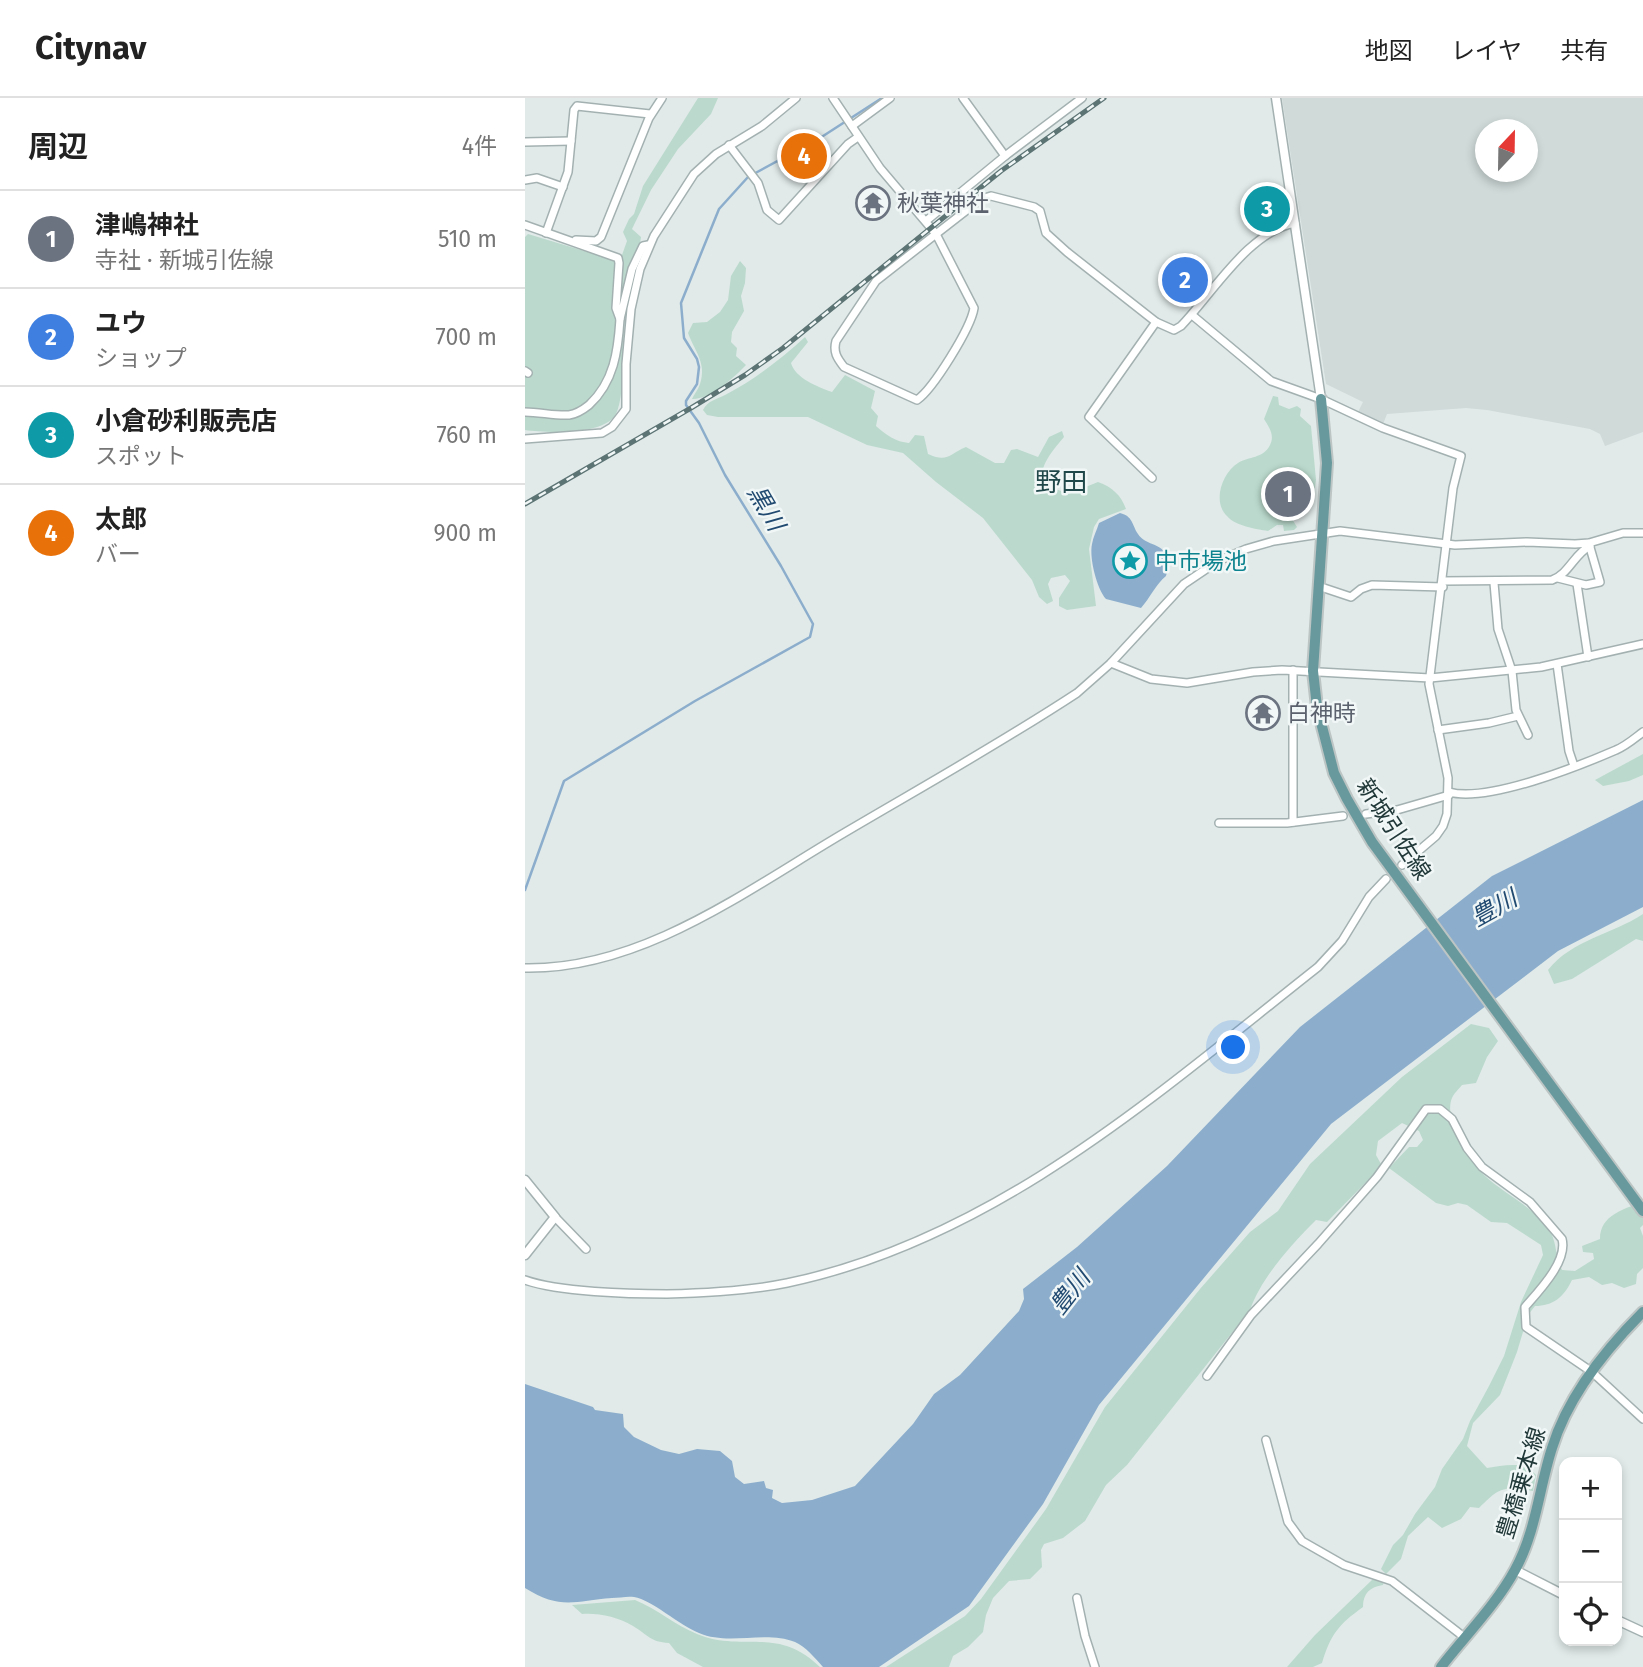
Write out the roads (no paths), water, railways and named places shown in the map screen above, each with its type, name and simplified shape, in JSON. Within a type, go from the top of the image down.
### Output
[{"type":"main road","name":"新城引佐線","points":[[1321,399],[1327,463],[1313,671],[1317,707],[1334,773],[1372,842],[1643,1211]]},
{"type":"main road","name":"豊橋乗本線","points":[[1441,1667],[1515,1570],[1531,1531],[1552,1447],[1575,1397],[1592,1372],[1643,1312]]},
{"type":"street","points":[[594,98],[594,108]]},
{"type":"street","points":[[572,240],[596,241],[601,237],[650,114],[662,98]]},
{"type":"street","points":[[525,439],[602,433],[613,427],[622,416],[627,398],[626,364],[631,309],[636,282],[649,245],[687,181],[710,159],[762,126],[796,98]]},
{"type":"street","points":[[833,98],[880,168],[936,234],[974,308],[965,332],[944,366],[923,396],[917,400],[844,367],[837,359],[834,349],[836,341],[876,281],[936,234],[981,199],[991,196],[1034,206],[1040,211],[1046,233],[1156,322],[1174,330],[1192,315],[1245,253],[1269,233],[1295,223]]},
{"type":"street","points":[[851,125],[890,98]]},
{"type":"street","points":[[963,98],[1005,156]]},
{"type":"street","points":[[926,221],[1005,156],[1082,98]]},
{"type":"street","points":[[1276,98],[1321,399]]},
{"type":"street","points":[[546,233],[568,172],[574,110],[577,106],[650,114]]},
{"type":"street","points":[[729,145],[762,192],[767,210],[779,220],[848,144],[858,137]]},
{"type":"street","points":[[525,142],[571,141]]},
{"type":"street","points":[[525,180],[537,178],[563,187]]},
{"type":"street","points":[[525,225],[618,258],[615,308],[620,318]]},
{"type":"street","points":[[525,412],[572,415],[599,396],[612,372],[618,348],[620,318],[632,269],[643,246],[649,245]]},
{"type":"street","points":[[1192,315],[1271,382],[1321,399],[1375,424],[1461,456],[1453,488],[1430,678],[1431,698],[1449,793],[1443,826],[1436,836],[1402,865]]},
{"type":"street","points":[[1152,478],[1089,417],[1156,322]]},
{"type":"street","points":[[525,968],[569,965],[601,959],[655,941],[683,927],[1077,693],[1111,663],[1184,584],[1218,561],[1246,549],[1324,531],[1446,545],[1527,542],[1589,544]]},
{"type":"street","points":[[1558,578],[1589,544],[1608,536],[1643,533]]},
{"type":"street","points":[[1318,586],[1351,597],[1372,585],[1539,582],[1558,578],[1586,585],[1601,582],[1589,544]]},
{"type":"street","points":[[1494,583],[1498,629],[1512,671],[1518,716],[1528,735]]},
{"type":"street","points":[[1577,584],[1588,657]]},
{"type":"street","points":[[1111,663],[1151,679],[1187,683],[1253,672],[1293,670],[1430,678],[1512,671],[1643,644]]},
{"type":"street","points":[[1557,663],[1569,751],[1574,766]]},
{"type":"street","points":[[1293,670],[1293,822]]},
{"type":"street","points":[[1438,730],[1518,716]]},
{"type":"street","points":[[1366,814],[1397,810],[1449,793],[1473,794],[1516,788],[1618,750],[1643,732]]},
{"type":"street","points":[[1219,823],[1293,822],[1343,816]]},
{"type":"street","points":[[525,1280],[550,1286],[648,1294],[738,1290],[786,1283],[830,1272],[884,1255],[930,1236],[1005,1197],[1061,1163],[1140,1107],[1318,967],[1342,941],[1369,897],[1386,879]]},
{"type":"street","points":[[1207,1376],[1251,1315],[1377,1177],[1426,1110],[1440,1109],[1452,1119],[1467,1148],[1482,1167],[1530,1202],[1562,1239],[1563,1251],[1548,1280],[1525,1307],[1526,1327],[1592,1372],[1643,1419]]},
{"type":"street","points":[[525,1180],[586,1249]]},
{"type":"street","points":[[525,1255],[555,1217]]},
{"type":"street","points":[[1266,1440],[1289,1522],[1301,1541],[1344,1565],[1392,1581],[1464,1637]]},
{"type":"street","points":[[1515,1570],[1559,1592]]},
{"type":"street","points":[[1077,1598],[1095,1667]]},
{"type":"street","points":[[1622,1622],[1643,1632]]},
{"type":"water","name":"中市場池","points":[[1120,513],[1130,519],[1141,538],[1163,550],[1168,559],[1166,576],[1141,608],[1106,599],[1095,573],[1091,550],[1099,523]]},
{"type":"water","name":"豊川","points":[[1643,800],[1643,907],[1558,951],[1331,1124],[1099,1405],[1043,1504],[969,1606],[879,1667],[823,1667],[795,1642],[772,1637],[711,1637],[691,1629],[649,1603],[634,1597],[558,1602],[525,1588],[525,1384],[593,1407],[595,1410],[623,1414],[624,1427],[634,1437],[661,1450],[679,1454],[697,1449],[720,1451],[732,1461],[735,1477],[744,1484],[764,1481],[766,1488],[773,1490],[772,1498],[782,1503],[812,1500],[855,1486],[913,1424],[934,1394],[960,1375],[1019,1311],[1024,1299],[1023,1289],[1077,1247],[1167,1166],[1300,1027],[1492,876]]},
{"type":"waterway","name":"黒川","points":[[525,890],[564,781],[695,701],[810,637],[813,624],[725,475],[699,423],[686,405],[697,384],[699,367],[684,338],[681,303],[719,209],[748,177],[820,138],[882,98]]},
{"type":"railway","points":[[525,504],[745,375],[783,348],[1001,171],[1104,98]]},
{"type":"place","name":"太郎","points":[[804,156]]},
{"type":"place","name":"秋葉神社","points":[[873,203]]},
{"type":"place","name":"小倉砂利販売店","points":[[1267,209]]},
{"type":"place","name":"ユウ","points":[[1185,280]]},
{"type":"place","name":"津嶋神社","points":[[1288,494]]},
{"type":"place","name":"中市場池","points":[[1130,561]]},
{"type":"place","name":"白神時","points":[[1263,713]]},
{"type":"district","name":"野田","points":[[1061,482]]}]
